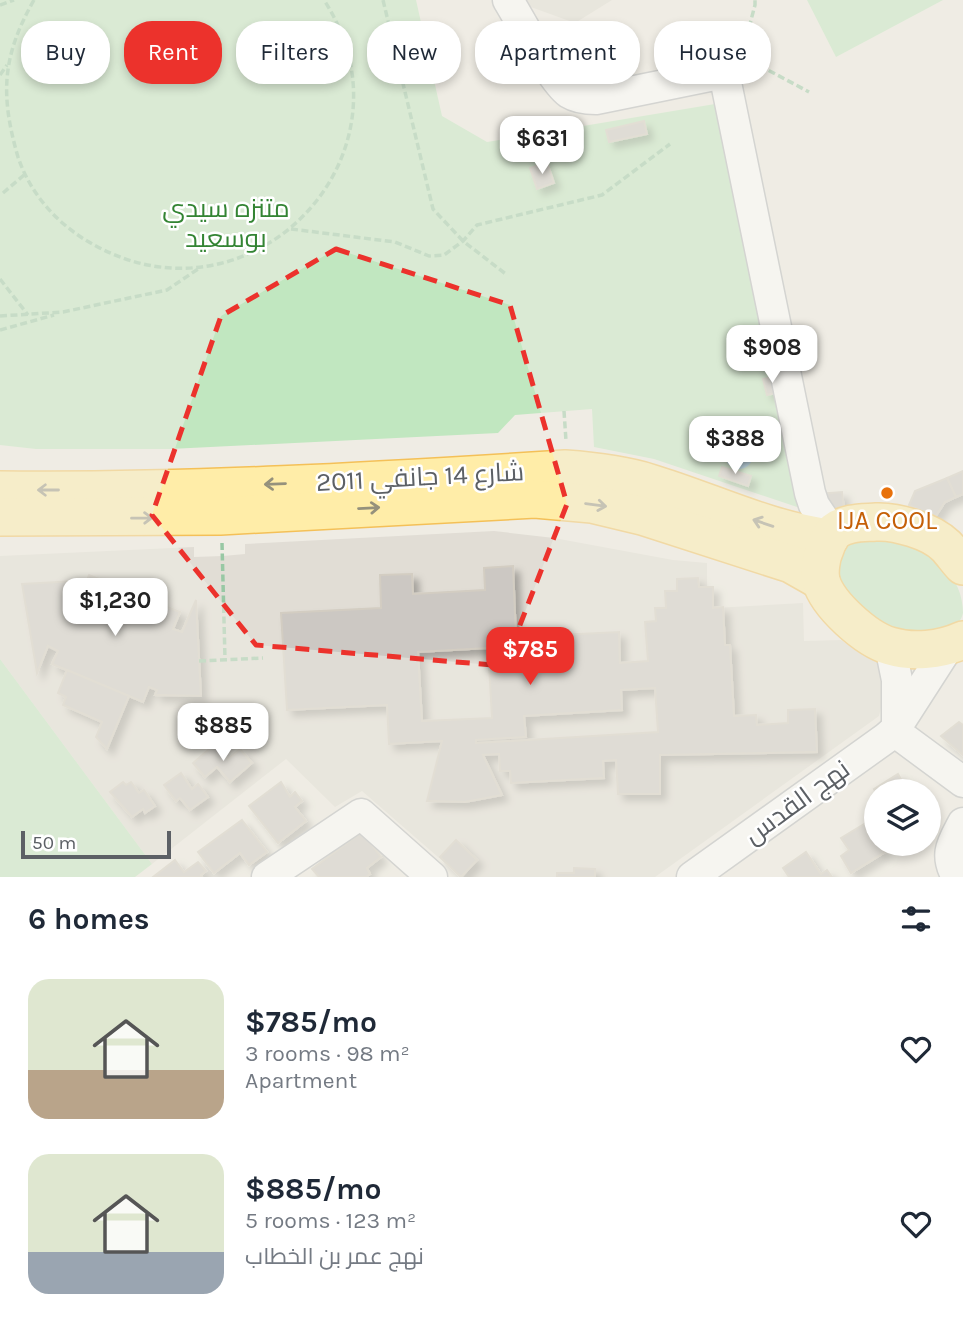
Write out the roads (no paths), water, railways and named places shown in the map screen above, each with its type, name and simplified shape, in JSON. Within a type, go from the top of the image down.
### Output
[{"type":"main road","name":"شارع 14 جانفي 2011","points":[[0,490],[111,490],[305,483],[565,469],[593,471],[648,482],[783,529],[831,535]]},
{"type":"main road","name":"شارع 14 جانفي 2011","points":[[0,517],[220,516],[535,499],[592,504],[642,516],[791,564],[821,581]]},
{"type":"main road","points":[[956,644],[915,650],[890,646],[874,639],[854,625],[834,602],[821,581],[821,556],[831,535],[850,524],[882,522],[912,527],[944,544],[963,566]]},
{"type":"street","points":[[508,0],[556,79],[568,92],[578,97],[596,99],[728,70],[810,493],[831,535]]},
{"type":"street","points":[[896,727],[956,644]]},
{"type":"street","points":[[890,646],[897,680],[896,727]]},
{"type":"street","points":[[896,727],[963,782]]},
{"type":"street","name":"نهج القدس","points":[[692,877],[896,727]]},
{"type":"street","points":[[267,877],[361,814],[432,877]]},
{"type":"street","points":[[957,877],[951,867],[950,850],[963,822]]},
{"type":"water","points":[[739,441],[749,445],[753,455],[749,465],[739,469],[729,465],[725,455],[729,445]]},
{"type":"place","name":"IJA COOL","points":[[887,493]]},
{"type":"park label","name":"متنزه سيدي بوسعيد","points":[[226,223]]}]
